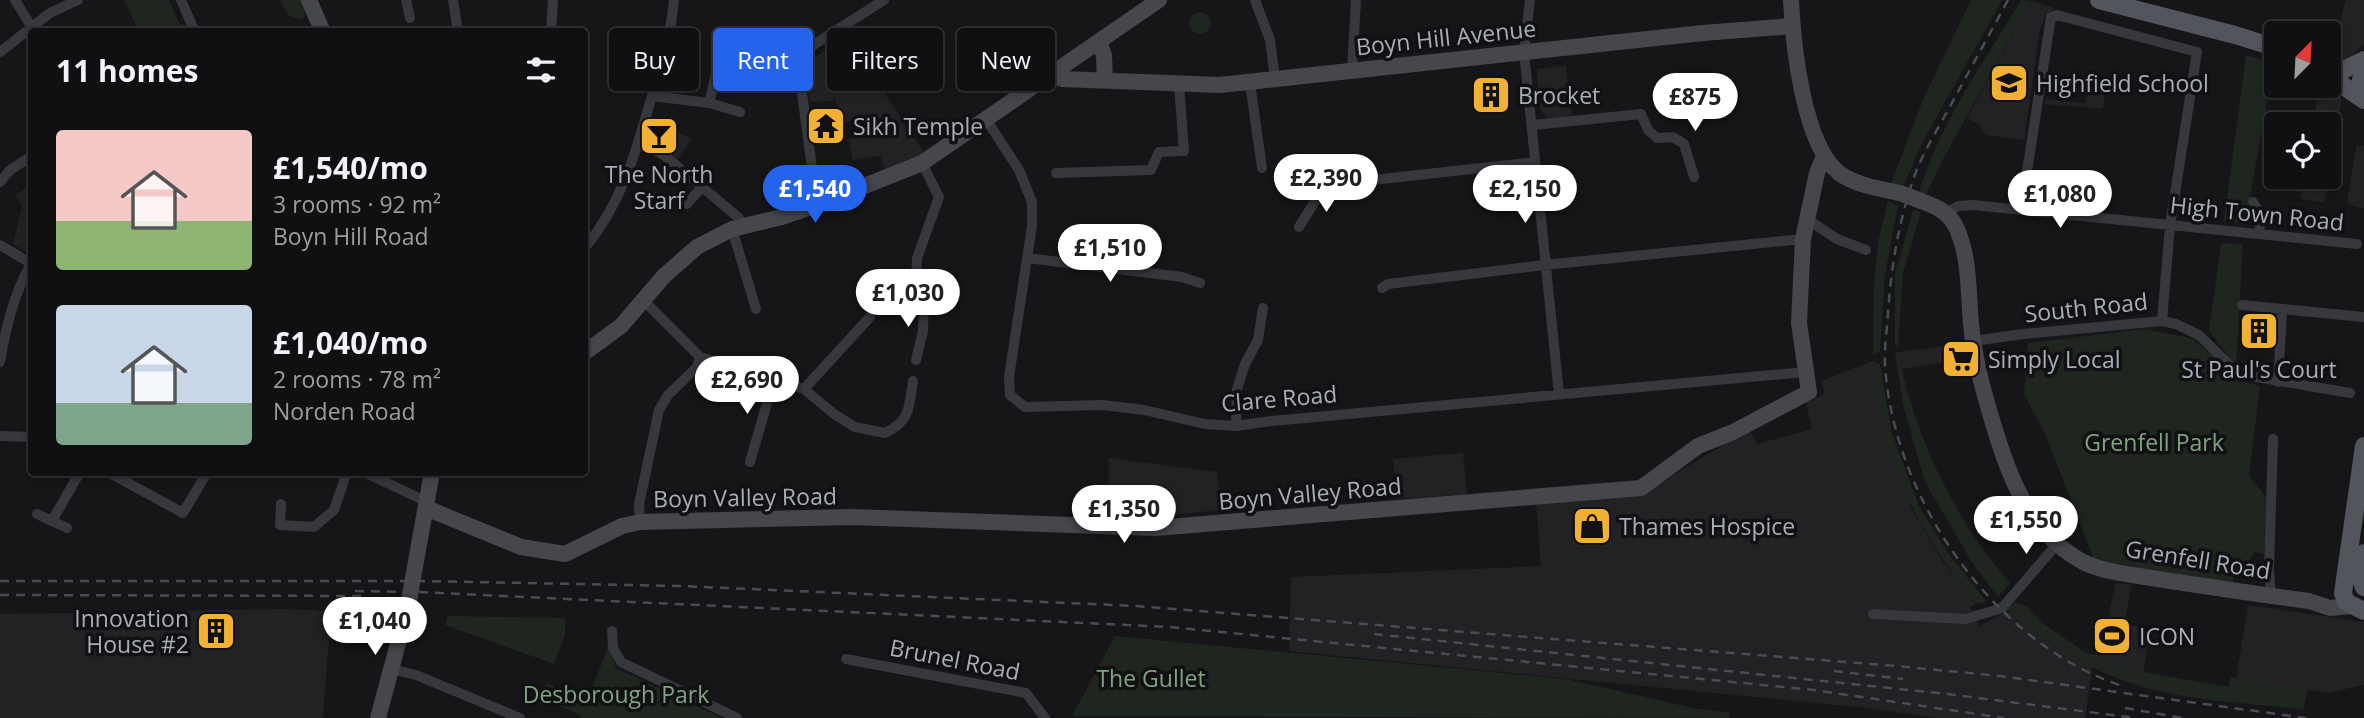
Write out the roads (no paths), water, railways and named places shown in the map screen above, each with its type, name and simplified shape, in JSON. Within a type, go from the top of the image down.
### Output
[{"type":"main road","points":[[2099,0],[2264,44]]},
{"type":"main road","points":[[2342,71],[2364,60]]},
{"type":"main road","points":[[2364,68],[2361,80],[2364,93]]},
{"type":"main road","points":[[2342,85],[2364,100]]},
{"type":"main road","points":[[2353,603],[2364,446]]},
{"type":"main road","points":[[2364,553],[2361,567],[2364,588]]},
{"type":"street","points":[[15,0],[31,26]]},
{"type":"street","points":[[29,28],[50,13],[78,0]]},
{"type":"street","points":[[181,0],[193,28]]},
{"type":"street","points":[[309,0],[321,28]]},
{"type":"street","points":[[406,0],[410,18]]},
{"type":"street","points":[[453,0],[457,28]]},
{"type":"street","points":[[551,28],[553,0]]},
{"type":"street","points":[[588,243],[617,201],[626,182],[668,43],[674,0]]},
{"type":"street","points":[[817,205],[798,64],[804,51],[884,0]]},
{"type":"street","points":[[1055,72],[1159,0]]},
{"type":"street","points":[[1255,0],[1270,40],[1275,79]]},
{"type":"street","points":[[1352,70],[1356,0]]},
{"type":"street","points":[[1530,0],[1524,52],[1559,394]]},
{"type":"street","points":[[1791,0],[1792,26],[1807,111],[1824,156],[1837,172],[1847,178],[1900,193],[1946,213]]},
{"type":"street","points":[[2021,210],[2051,17],[2057,15],[2197,52],[2171,226],[2162,321]]},
{"type":"street","name":"Boyn Hill Avenue","points":[[1055,76],[1062,79],[1179,85],[1250,83],[1703,33],[1792,26]]},
{"type":"street","points":[[0,52],[28,29]]},
{"type":"street","points":[[1099,42],[1104,55],[1105,80]]},
{"type":"street","points":[[1250,83],[1262,168]]},
{"type":"street","points":[[1056,173],[1151,170],[1158,152],[1184,151],[1179,85]]},
{"type":"street","points":[[709,103],[713,87]]},
{"type":"street","points":[[588,351],[621,326],[664,276],[697,247],[735,224],[782,217],[922,163],[1027,91]]},
{"type":"street","points":[[652,96],[709,103],[740,112]]},
{"type":"street","points":[[1532,125],[1646,113],[1648,130],[1657,138],[1673,137],[1684,144],[1694,177]]},
{"type":"street","name":"Clare Road","points":[[986,119],[1019,170],[1032,202],[1032,226],[1009,377],[1010,395],[1025,407],[1102,405],[1144,410],[1205,424],[1236,426],[1805,372]]},
{"type":"street","points":[[639,141],[665,156],[702,187],[735,224],[756,309]]},
{"type":"street","points":[[1805,372],[1799,323],[1803,239],[1817,173],[1824,156]]},
{"type":"street","points":[[0,182],[10,170],[28,159]]},
{"type":"street","points":[[1299,227],[1320,193],[1337,184],[1369,185],[1535,162]]},
{"type":"street","points":[[916,360],[923,331],[924,300],[916,281],[917,258],[939,197],[922,163]]},
{"type":"street","points":[[687,204],[702,187]]},
{"type":"street","points":[[2253,202],[2261,215],[2259,233]]},
{"type":"street","name":"High Town Road","points":[[1946,213],[1958,206],[2021,210],[2357,244]]},
{"type":"street","name":"Grenfell Road","points":[[1946,213],[1955,225],[1962,246],[1973,341],[1983,390],[2002,456],[2017,492],[2031,515],[2057,544],[2090,565],[2321,604],[2330,608],[2353,603],[2364,588]]},
{"type":"street","points":[[1807,219],[1837,239],[1866,250]]},
{"type":"street","points":[[1382,288],[1388,284],[1544,265],[1803,239]]},
{"type":"street","points":[[0,245],[28,262]]},
{"type":"street","points":[[1027,258],[1182,277],[1200,283]]},
{"type":"street","points":[[0,362],[7,321],[28,269]]},
{"type":"street","points":[[643,300],[701,357],[804,389],[834,414],[855,427],[885,433],[902,423],[908,414],[913,381]]},
{"type":"street","points":[[2242,305],[2363,317]]},
{"type":"street","points":[[1236,426],[1237,390],[1245,364],[1258,340],[1263,308]]},
{"type":"street","points":[[2278,382],[2282,310]]},
{"type":"street","points":[[804,389],[870,317]]},
{"type":"street","name":"South Road","points":[[1973,341],[2162,321],[2176,324],[2199,335],[2239,374],[2350,393]]},
{"type":"street","points":[[640,522],[639,503],[659,410],[668,396],[697,367],[701,357]]},
{"type":"street","name":"Boyn Valley Road","points":[[423,504],[521,547],[565,554],[622,526],[640,522],[852,517],[1155,528],[1641,488],[1698,446],[1733,432],[1809,392],[1805,372]]},
{"type":"street","points":[[750,462],[774,379]]},
{"type":"street","points":[[0,436],[28,437]]},
{"type":"street","points":[[2271,596],[2269,569],[2273,439]]},
{"type":"street","points":[[52,521],[78,476]]},
{"type":"street","points":[[114,476],[182,518],[205,476]]},
{"type":"street","points":[[281,504],[280,525],[314,527],[334,510],[346,476]]},
{"type":"street","points":[[371,476],[423,504]]},
{"type":"street","points":[[378,718],[408,606],[423,504],[431,476]]},
{"type":"street","points":[[37,513],[67,528]]},
{"type":"street","points":[[1873,614],[1966,619],[2002,608],[2057,544]]},
{"type":"street","points":[[612,631],[613,648],[621,662],[737,718]]},
{"type":"street","name":"Brunel Road","points":[[846,659],[1026,693],[1045,718]]},
{"type":"street","points":[[391,669],[416,675],[520,718]]},
{"type":"railway","points":[[2008,0],[1928,147],[1907,199],[1893,263],[1885,346],[1892,416],[1908,466],[1930,514],[1958,560],[1993,601],[2032,637],[2075,665],[2122,686]]},
{"type":"railway","points":[[0,581],[419,581],[681,586],[1136,606],[1896,666],[2000,676],[2306,718]]},
{"type":"railway","points":[[355,591],[1170,627],[1814,690],[2004,718]]},
{"type":"railway","points":[[0,595],[364,596]]},
{"type":"railway","points":[[1374,634],[1947,694],[2136,718]]},
{"type":"railway","points":[[1834,671],[1903,679]]},
{"type":"railway","points":[[2125,708],[2183,718]]},
{"type":"place","name":"Highfield School","points":[[2009,83]]},
{"type":"place","name":"Brocket","points":[[1491,95]]},
{"type":"place","name":"Sikh Temple","points":[[826,126]]},
{"type":"place","name":"The North Starf","points":[[659,136]]},
{"type":"place","name":"St Paul's Court","points":[[2259,331]]},
{"type":"place","name":"Simply Local","points":[[1961,359]]},
{"type":"place","name":"Thames Hospice","points":[[1592,526]]},
{"type":"place","name":"Innovation House #2","points":[[216,631]]},
{"type":"place","name":"ICON","points":[[2112,636]]},
{"type":"park label","name":"Grenfell Park","points":[[2154,442]]},
{"type":"park label","name":"The Gullet","points":[[1151,678]]},
{"type":"park label","name":"Desborough Park","points":[[616,694]]}]
